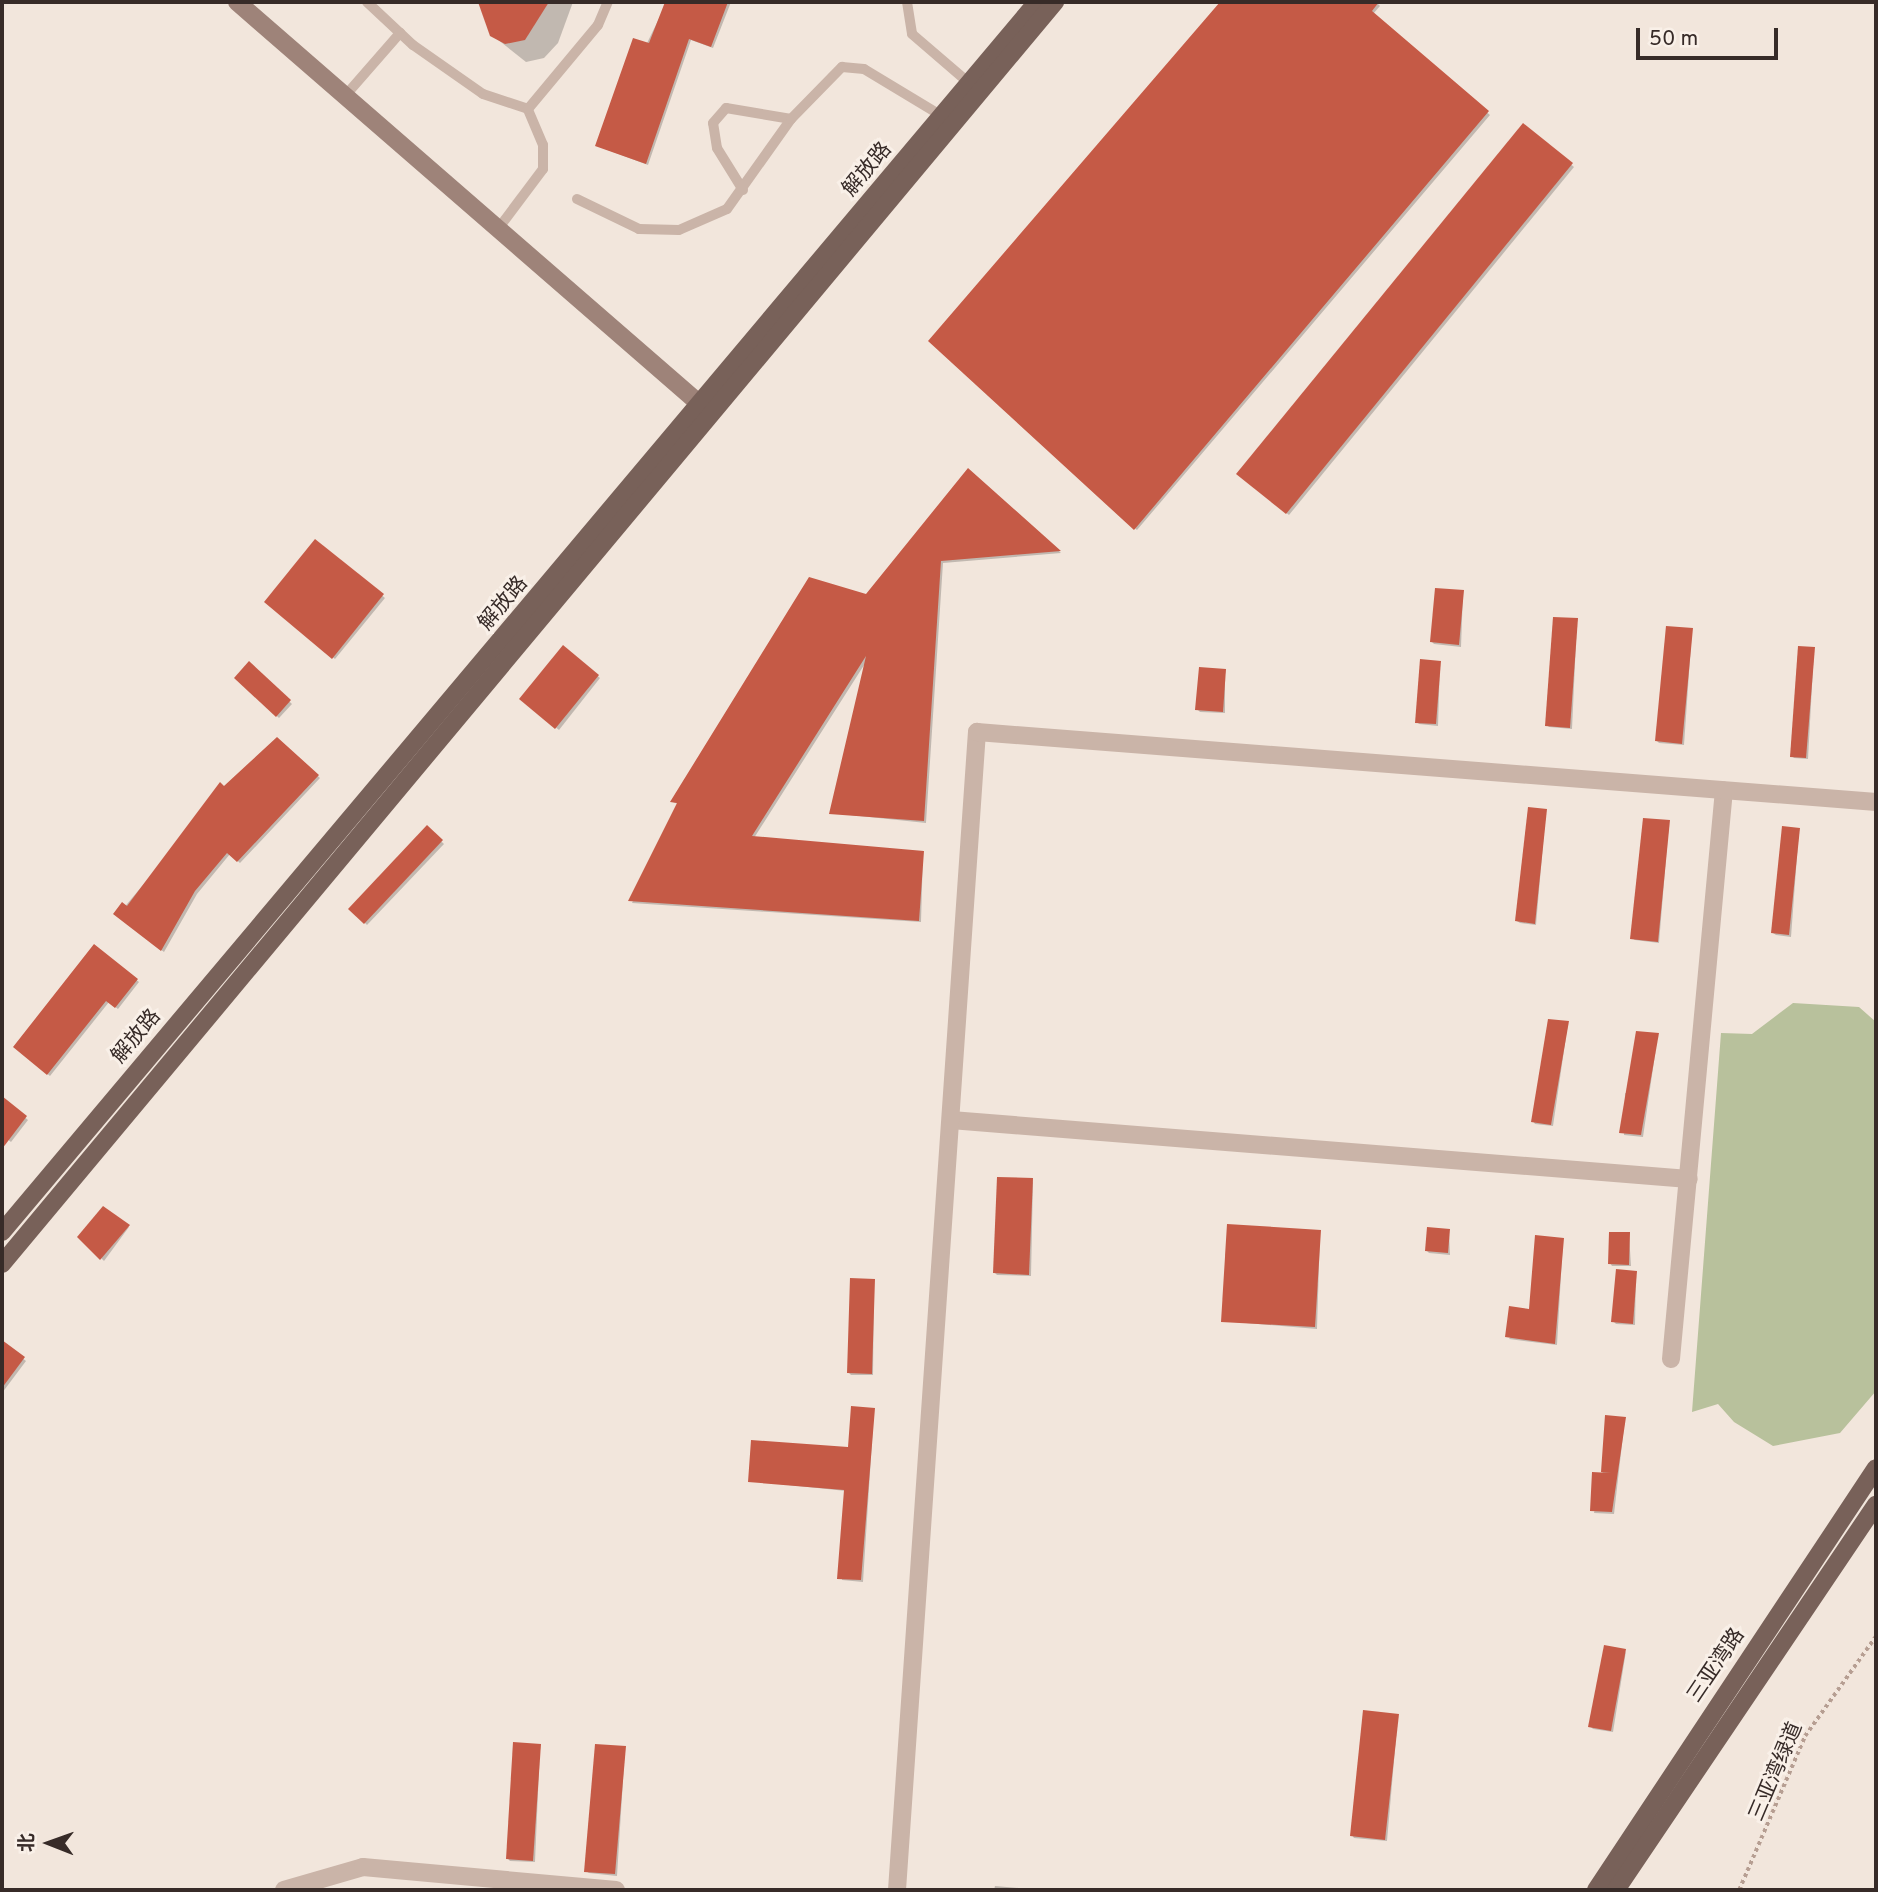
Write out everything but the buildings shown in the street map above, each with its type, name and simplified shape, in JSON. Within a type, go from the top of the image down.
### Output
[{"type":"main road","name":"解放路","points":[[2,1232],[708,412],[942,116],[1037,2]]},
{"type":"main road","points":[[2,1264],[708,412],[1055,2]]},
{"type":"main road","name":"三亚湾路","points":[[1596,1890],[1876,1468]]},
{"type":"main road","name":"三亚湾路","points":[[1616,1890],[1876,1505]]},
{"type":"street","points":[[237,2],[708,412]]},
{"type":"street","points":[[897,1890],[977,732],[1876,802]]},
{"type":"street","points":[[1671,1359],[1724,790]]},
{"type":"street","points":[[951,1120],[1689,1179]]},
{"type":"street","points":[[284,1890],[363,1867],[616,1890]]},
{"type":"lane","points":[[367,2],[400,33],[483,94],[528,109],[543,145],[543,169],[498,229]]},
{"type":"lane","points":[[528,109],[598,25],[608,2]]},
{"type":"lane","points":[[907,2],[912,34],[969,83]]},
{"type":"lane","points":[[345,96],[400,33]]},
{"type":"lane","points":[[577,199],[639,229],[679,230],[727,209],[791,120],[842,67],[864,69],[942,116]]},
{"type":"lane","points":[[743,190],[717,148],[713,123],[726,108],[791,120]]},
{"type":"path","name":"三亚湾绿道","points":[[1739,1890],[1805,1737],[1876,1636]]},
{"type":"green space","points":[[1793,1003],[1859,1007],[1876,1022],[1876,1391],[1840,1433],[1773,1446],[1734,1422],[1718,1404],[1692,1412],[1721,1033],[1752,1034]]}]
